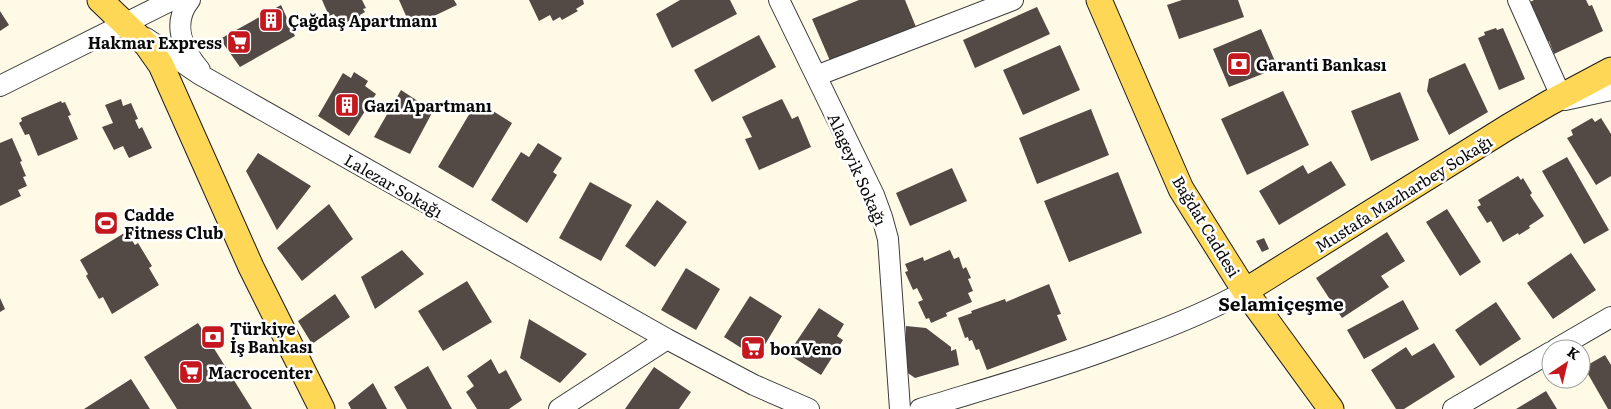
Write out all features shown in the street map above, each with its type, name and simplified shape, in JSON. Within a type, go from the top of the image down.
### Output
[{"type":"main road","points":[[100,0],[153,52],[165,71],[248,260],[322,409]]},
{"type":"main road","name":"Bağdat Caddesi","points":[[1099,0],[1181,189],[1245,291],[1331,409]]},
{"type":"main road","name":"Mustafa Mazharbey Sokağı","points":[[1245,291],[1555,100],[1611,70]]},
{"type":"street","points":[[0,86],[172,0]]},
{"type":"street","points":[[190,0],[182,13],[180,23],[181,35],[188,54],[208,79]]},
{"type":"street","name":"Alageyik Sokağı","points":[[779,0],[874,195],[885,226],[889,250],[900,409]]},
{"type":"street","points":[[816,76],[1013,0]]},
{"type":"street","points":[[1518,0],[1555,100],[1611,90]]},
{"type":"street","name":"Lalezar Sokağı","points":[[126,24],[208,79],[667,339],[754,385],[809,409]]},
{"type":"street","points":[[920,409],[1052,369],[1182,322],[1245,291]]},
{"type":"street","points":[[1573,339],[1611,317]]},
{"type":"street","points":[[558,409],[667,339]]},
{"type":"street","points":[[1452,409],[1541,358]]},
{"type":"building","points":[[322,0],[362,0],[366,8],[363,9],[365,12],[360,15],[361,20],[352,25],[349,21],[343,24],[341,21],[338,22],[334,14],[329,16]]},
{"type":"building","points":[[399,0],[454,0],[457,5],[411,27]]},
{"type":"building","points":[[529,0],[583,0],[584,4],[576,9],[578,11],[562,20],[560,17],[553,21],[550,15],[539,21]]},
{"type":"building","points":[[680,0],[730,0],[737,14],[672,48],[656,14]]},
{"type":"building","points":[[859,0],[905,0],[916,27],[831,63],[812,19]]},
{"type":"building","points":[[1182,0],[1238,0],[1244,17],[1179,39],[1167,5]]},
{"type":"building","points":[[1534,0],[1586,0],[1589,6],[1592,5],[1603,31],[1554,54],[1549,41],[1545,43],[1539,29],[1542,28],[1530,2]]},
{"type":"building","name":"Çağdaş Apartmanı","points":[[281,5],[295,36],[240,67],[220,39]]},
{"type":"building","points":[[1037,7],[1050,34],[975,68],[963,40]]},
{"type":"building","points":[[0,11],[9,25],[0,31]]},
{"type":"building","points":[[1496,28],[1497,30],[1503,28],[1525,79],[1499,90],[1478,38],[1485,35],[1484,32]]},
{"type":"building","points":[[1261,29],[1278,68],[1229,87],[1213,49]]},
{"type":"building","points":[[759,35],[776,67],[712,102],[694,70]]},
{"type":"building","points":[[1060,45],[1080,90],[1023,115],[1003,70]]},
{"type":"building","points":[[1465,63],[1488,112],[1449,135],[1427,91],[1429,79]]},
{"type":"building","name":"Gazi Apartmanı","points":[[354,72],[368,81],[365,86],[376,94],[349,136],[318,116],[343,73],[351,78]]},
{"type":"building","points":[[401,90],[433,111],[410,154],[374,137]]},
{"type":"building","points":[[1283,91],[1309,145],[1247,175],[1221,119]]},
{"type":"building","points":[[1400,92],[1419,140],[1371,161],[1351,111]]},
{"type":"building","points":[[121,99],[123,106],[131,103],[138,119],[135,120],[139,129],[142,127],[152,148],[129,158],[123,146],[114,150],[102,127],[113,123],[105,105]]},
{"type":"building","points":[[782,99],[792,119],[798,116],[811,147],[759,170],[745,139],[752,137],[742,117]]},
{"type":"building","points":[[61,101],[62,103],[65,102],[71,115],[68,116],[78,139],[38,156],[29,134],[25,135],[19,123],[22,121],[21,118]]},
{"type":"building","points":[[477,101],[512,123],[473,188],[438,167]]},
{"type":"building","points":[[1091,109],[1109,155],[1037,184],[1019,138]]},
{"type":"building","points":[[1592,118],[1595,122],[1601,118],[1611,134],[1611,176],[1596,185],[1567,138],[1573,135],[1571,130]]},
{"type":"building","points":[[12,138],[22,161],[20,162],[26,176],[23,177],[27,186],[18,190],[21,196],[0,206],[0,143]]},
{"type":"building","points":[[538,143],[562,158],[553,172],[557,175],[527,223],[491,200],[521,152],[529,157]]},
{"type":"building","points":[[258,153],[311,186],[277,230],[246,171]]},
{"type":"building","points":[[1567,157],[1609,230],[1584,244],[1542,171]]},
{"type":"building","points":[[1331,161],[1346,185],[1279,225],[1259,191],[1303,165],[1308,174]]},
{"type":"building","points":[[952,168],[967,201],[910,226],[896,193]]},
{"type":"building","points":[[1118,172],[1142,233],[1069,262],[1044,201]]},
{"type":"building","points":[[1518,176],[1521,180],[1523,178],[1532,193],[1530,195],[1544,216],[1519,235],[1518,233],[1503,242],[1491,221],[1487,223],[1477,207],[1481,205],[1478,200]]},
{"type":"building","points":[[590,182],[632,205],[601,261],[559,238]]},
{"type":"building","points":[[657,200],[687,222],[655,267],[625,246]]},
{"type":"building","points":[[329,204],[353,239],[302,281],[277,248]]},
{"type":"building","points":[[1447,209],[1481,262],[1460,276],[1426,222]]},
{"type":"building","points":[[126,232],[135,245],[138,243],[152,266],[149,268],[159,285],[112,314],[103,297],[99,299],[86,276],[88,274],[80,260]]},
{"type":"building","points":[[1387,232],[1405,261],[1381,276],[1389,287],[1342,318],[1316,278]]},
{"type":"building","points":[[1264,238],[1269,249],[1262,252],[1256,241]]},
{"type":"building","points":[[402,250],[424,274],[375,309],[361,277]]},
{"type":"building","points":[[950,250],[954,259],[959,257],[963,269],[966,267],[971,278],[968,279],[973,291],[968,293],[972,302],[946,313],[947,316],[931,323],[929,318],[926,319],[918,302],[923,300],[917,288],[913,290],[905,272],[908,271],[905,264],[923,257],[924,261]]},
{"type":"building","points":[[1571,253],[1596,290],[1553,319],[1527,283]]},
{"type":"building","points":[[686,268],[720,289],[696,330],[661,310]]},
{"type":"building","points":[[467,281],[492,322],[443,351],[418,311]]},
{"type":"building","points":[[1049,284],[1061,314],[1057,315],[1067,340],[987,370],[979,349],[976,350],[972,340],[969,341],[968,337],[965,338],[958,318],[972,313],[971,311],[1005,299],[1006,302]]},
{"type":"building","points":[[335,294],[350,317],[312,344],[298,321]]},
{"type":"building","points":[[750,296],[782,316],[757,358],[724,337]]},
{"type":"building","points":[[0,298],[5,309],[0,312]]},
{"type":"building","points":[[1403,300],[1419,329],[1364,359],[1347,330]]},
{"type":"building","points":[[1496,302],[1521,339],[1480,366],[1455,330]]},
{"type":"building","points":[[819,308],[844,324],[837,336],[843,340],[821,375],[788,354]]},
{"type":"building","points":[[529,319],[587,354],[560,383],[520,358]]},
{"type":"building","name":"Macrocenter","points":[[198,323],[252,409],[177,409],[144,357]]},
{"type":"building","points":[[906,326],[926,328],[951,347],[951,351],[956,349],[959,365],[915,378],[905,371]]},
{"type":"building","points":[[1434,343],[1455,377],[1404,409],[1396,409],[1371,370],[1406,347],[1412,356]]},
{"type":"building","points":[[1605,355],[1611,365],[1611,409],[1608,409],[1591,379],[1591,363]]},
{"type":"building","points":[[491,359],[499,374],[506,370],[522,400],[509,409],[477,409],[466,392],[474,386],[467,376]]},
{"type":"building","points":[[428,366],[452,409],[407,409],[394,387]]},
{"type":"building","points":[[654,367],[691,392],[679,409],[625,409]]},
{"type":"building","points":[[131,379],[150,409],[84,409]]},
{"type":"building","points":[[373,383],[387,409],[351,409],[348,403]]},
{"type":"building","points":[[1546,391],[1557,409],[1516,409]]},
{"type":"place","name":"Çağdaş Apartmanı","points":[[271,20]]},
{"type":"place","name":"Hakmar Express","points":[[239,42]]},
{"type":"place","name":"Garanti Bankası","points":[[1239,64]]},
{"type":"place","name":"Gazi Apartmanı","points":[[347,105]]},
{"type":"place","name":"Cadde Fitness Club","points":[[106,223]]},
{"type":"place","name":"Türkiye İş Bankası","points":[[213,337]]},
{"type":"place","name":"bonVeno","points":[[753,348]]},
{"type":"place","name":"Macrocenter","points":[[191,372]]},
{"type":"district","name":"Selamiçeşme","points":[[1281,303]]}]
